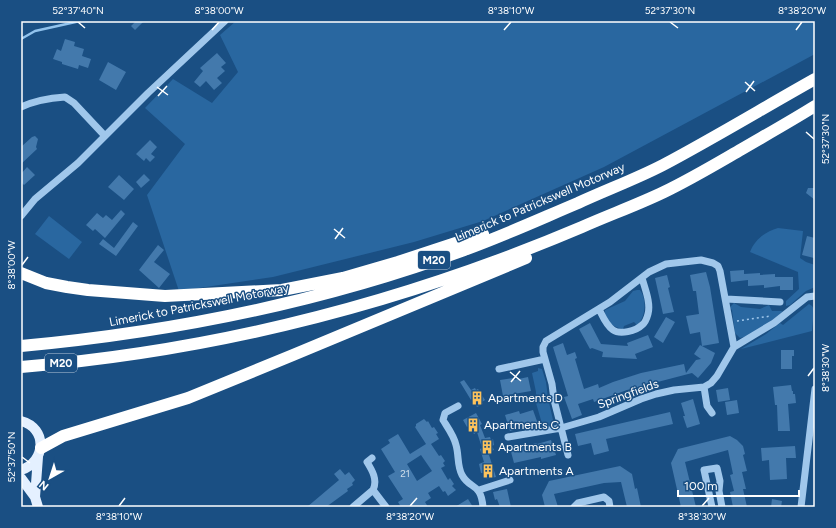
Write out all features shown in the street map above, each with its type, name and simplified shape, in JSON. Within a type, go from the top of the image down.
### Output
[{"type":"highway","name":"Limerick to Patrickswell Motorway","points":[[21,346],[84,340],[167,328],[241,314],[334,291],[402,271],[464,250],[525,226],[663,165],[815,79]]},
{"type":"highway","name":"M20","points":[[21,367],[134,355],[233,337],[378,301],[451,278],[555,238],[662,193],[692,178],[815,106]]},
{"type":"highway","name":"M20","points":[[21,273],[66,287],[164,296],[282,290],[343,278],[406,260],[522,222],[630,180]]},
{"type":"highway","name":"M20","points":[[39,452],[63,436],[188,398],[614,222],[662,193]]},
{"type":"main road","points":[[22,419],[32,426],[40,440],[35,497]]},
{"type":"main road","points":[[21,470],[34,462],[39,452]]},
{"type":"main road","points":[[21,478],[35,497],[38,507]]},
{"type":"street","points":[[21,216],[35,200],[78,163],[225,21]]},
{"type":"street","points":[[21,107],[54,98],[65,97],[74,103],[105,136]]},
{"type":"street","points":[[568,455],[543,347],[546,341],[599,309],[649,272],[666,264],[702,260],[718,266],[726,299],[734,347]]},
{"type":"street","points":[[599,309],[607,324],[615,331],[621,332],[641,326],[648,314],[649,307],[642,278]]},
{"type":"street","points":[[712,413],[707,406],[704,387],[711,383],[717,376],[734,347],[759,333],[807,297],[815,296]]},
{"type":"street","points":[[726,299],[780,302]]},
{"type":"street","points":[[499,369],[545,359]]},
{"type":"street","name":"Springfields","points":[[508,437],[561,428],[599,417],[640,399],[656,394],[674,390],[704,387]]},
{"type":"street","points":[[801,507],[815,389]]},
{"type":"street","points":[[458,406],[445,414],[443,420],[456,445],[462,476],[479,490],[483,507]]},
{"type":"street","points":[[353,507],[375,487],[374,476],[367,462],[372,458]]},
{"type":"street","points":[[712,507],[704,470],[717,468],[720,481],[719,490],[722,507]]},
{"type":"street","points":[[479,490],[510,480]]},
{"type":"street","points":[[373,490],[386,507]]},
{"type":"street","points":[[574,507],[578,503],[604,497],[608,501],[610,507]]},
{"type":"path","points":[[730,322],[775,315],[785,315]]},
{"type":"shaded area","points":[[236,21],[815,21],[815,54],[604,167],[483,221],[414,242],[273,277],[179,291],[147,195],[185,144],[145,108],[173,79],[212,103],[238,72],[220,35]]},
{"type":"shaded area","points":[[49,216],[82,242],[69,259],[35,234]]},
{"type":"shaded area","points":[[778,228],[803,231],[800,258],[815,265],[815,287],[806,291],[790,305],[786,306],[786,301],[799,289],[798,272],[750,252],[752,247],[761,237]]},
{"type":"shaded area","points":[[640,290],[644,298],[644,313],[640,322],[637,325],[634,322],[624,326],[623,329],[610,323],[606,317],[605,310],[625,301],[633,291]]},
{"type":"shaded area","points":[[734,303],[741,307],[760,309],[769,305],[772,311],[783,312],[756,331],[740,338],[735,333],[732,310],[730,308]]},
{"type":"shaded area","points":[[809,304],[814,309],[812,331],[741,349],[766,334],[780,323],[783,325]]},
{"type":"shaded area","points":[[538,368],[542,369],[546,382],[553,420],[553,423],[550,426],[543,427],[536,403],[536,392],[532,373],[538,371]]},
{"type":"building","points":[[136,21],[144,21],[135,30],[131,26]]},
{"type":"building","points":[[65,39],[75,42],[74,46],[84,49],[82,56],[91,59],[88,68],[79,65],[78,69],[62,64],[62,62],[53,59],[57,49],[61,51]]},
{"type":"building","points":[[217,53],[226,63],[221,67],[225,71],[217,78],[222,83],[214,90],[206,81],[200,87],[194,82],[203,71],[200,68]]},
{"type":"building","points":[[108,62],[126,72],[116,90],[99,80]]},
{"type":"building","points":[[35,136],[38,139],[37,149],[21,164],[21,147]]},
{"type":"building","points":[[150,140],[157,147],[151,154],[155,157],[150,162],[146,158],[144,161],[136,154]]},
{"type":"building","points":[[27,167],[35,175],[24,185],[21,182],[21,174]]},
{"type":"building","points":[[144,174],[150,180],[141,188],[136,182]]},
{"type":"building","points":[[119,175],[134,189],[124,200],[108,187]]},
{"type":"building","points":[[808,188],[815,188],[815,200],[806,193]]},
{"type":"building","points":[[121,210],[125,214],[105,238],[95,229],[93,231],[86,225],[97,213],[103,218],[106,215],[112,220]]},
{"type":"building","points":[[133,222],[138,226],[116,256],[99,244],[103,239],[114,248]]},
{"type":"building","points":[[807,236],[815,238],[814,258],[802,255]]},
{"type":"building","points":[[158,245],[164,250],[154,262],[170,274],[159,288],[139,270]]},
{"type":"building","points":[[744,270],[744,274],[760,273],[760,275],[775,274],[775,277],[793,277],[793,290],[780,290],[780,286],[764,288],[764,285],[748,286],[748,280],[731,282],[730,271]]},
{"type":"building","points":[[706,272],[710,287],[719,343],[702,346],[700,332],[690,334],[686,316],[699,314],[696,291],[693,291],[690,275]]},
{"type":"building","points":[[667,275],[670,287],[668,288],[674,312],[663,314],[655,278]]},
{"type":"building","points":[[666,317],[675,322],[663,343],[654,337]]},
{"type":"building","points":[[590,323],[601,344],[628,346],[627,343],[648,335],[653,347],[635,354],[637,359],[602,357],[603,352],[592,348],[590,349],[579,329]]},
{"type":"building","points":[[563,343],[567,355],[575,352],[577,358],[575,359],[584,389],[598,384],[599,388],[641,373],[684,364],[686,373],[696,360],[701,359],[694,354],[700,345],[715,353],[711,363],[698,378],[692,373],[627,390],[594,402],[593,399],[578,404],[582,415],[572,419],[564,397],[568,396],[553,347]]},
{"type":"building","points":[[781,350],[794,350],[794,356],[792,356],[792,369],[781,369]]},
{"type":"building","points":[[528,377],[531,391],[503,396],[500,380],[514,378],[514,380]]},
{"type":"building","name":"Apartments D","points":[[464,380],[471,390],[475,388],[476,390],[478,389],[485,400],[482,402],[483,404],[477,407],[472,399],[471,400],[460,382]]},
{"type":"building","points":[[791,385],[793,394],[795,394],[796,403],[788,404],[790,431],[778,431],[777,405],[775,405],[773,387]]},
{"type":"building","points":[[728,388],[730,400],[718,402],[716,390]]},
{"type":"building","points":[[693,399],[700,424],[687,428],[681,403]]},
{"type":"building","points":[[737,400],[739,413],[727,415],[725,402]]},
{"type":"building","points":[[533,410],[538,424],[510,431],[505,415],[519,411],[520,414]]},
{"type":"building","points":[[670,412],[673,424],[606,439],[609,451],[594,455],[591,443],[578,446],[575,434]]},
{"type":"building","points":[[476,413],[482,424],[480,425],[485,438],[490,437],[491,440],[493,439],[494,445],[492,446],[494,450],[491,451],[492,454],[489,455],[496,477],[486,479],[483,473],[481,473],[479,464],[484,462],[480,449],[482,448],[477,432],[474,434],[463,420]]},
{"type":"building","points":[[424,419],[427,422],[428,421],[432,428],[434,427],[438,433],[436,434],[439,439],[431,444],[439,456],[441,455],[445,461],[443,463],[445,466],[441,468],[448,480],[450,478],[454,484],[452,486],[456,490],[448,496],[439,486],[428,493],[431,498],[425,502],[428,507],[401,507],[398,502],[403,499],[388,476],[395,472],[381,449],[390,443],[388,440],[398,434],[410,454],[426,444],[415,427],[416,424]],"holes":[[[421,455],[432,471],[417,481],[407,464]]]},
{"type":"building","points":[[730,436],[743,446],[745,454],[743,455],[747,471],[742,472],[746,489],[743,489],[747,507],[733,507],[730,492],[734,491],[730,475],[733,474],[728,450],[685,462],[696,507],[681,507],[671,463],[678,449]]},
{"type":"building","points":[[551,440],[556,455],[514,463],[510,448],[524,444],[524,447]]},
{"type":"building","points":[[795,446],[796,458],[786,458],[787,479],[770,480],[769,460],[762,461],[761,448]]},
{"type":"building","points":[[620,466],[632,474],[641,507],[627,507],[621,482],[604,483],[554,494],[558,507],[545,507],[542,495],[549,481]]},
{"type":"building","points":[[340,469],[345,475],[349,472],[355,480],[352,483],[353,485],[347,489],[348,491],[326,507],[307,507],[339,480],[334,474]]},
{"type":"building","points":[[507,489],[511,507],[500,507],[497,499],[495,500],[493,492]]},
{"type":"building","points":[[468,499],[473,507],[455,507]]},
{"type":"building","points":[[772,499],[782,501],[781,507],[771,507]]},
{"type":"waterway","points":[[21,39],[35,31],[80,21]]},
{"type":"place","name":"Apartments D","points":[[477,398]]},
{"type":"place","name":"Apartments C","points":[[473,425]]},
{"type":"place","name":"Apartments B","points":[[487,447]]},
{"type":"place","name":"Apartments A","points":[[488,471]]}]
